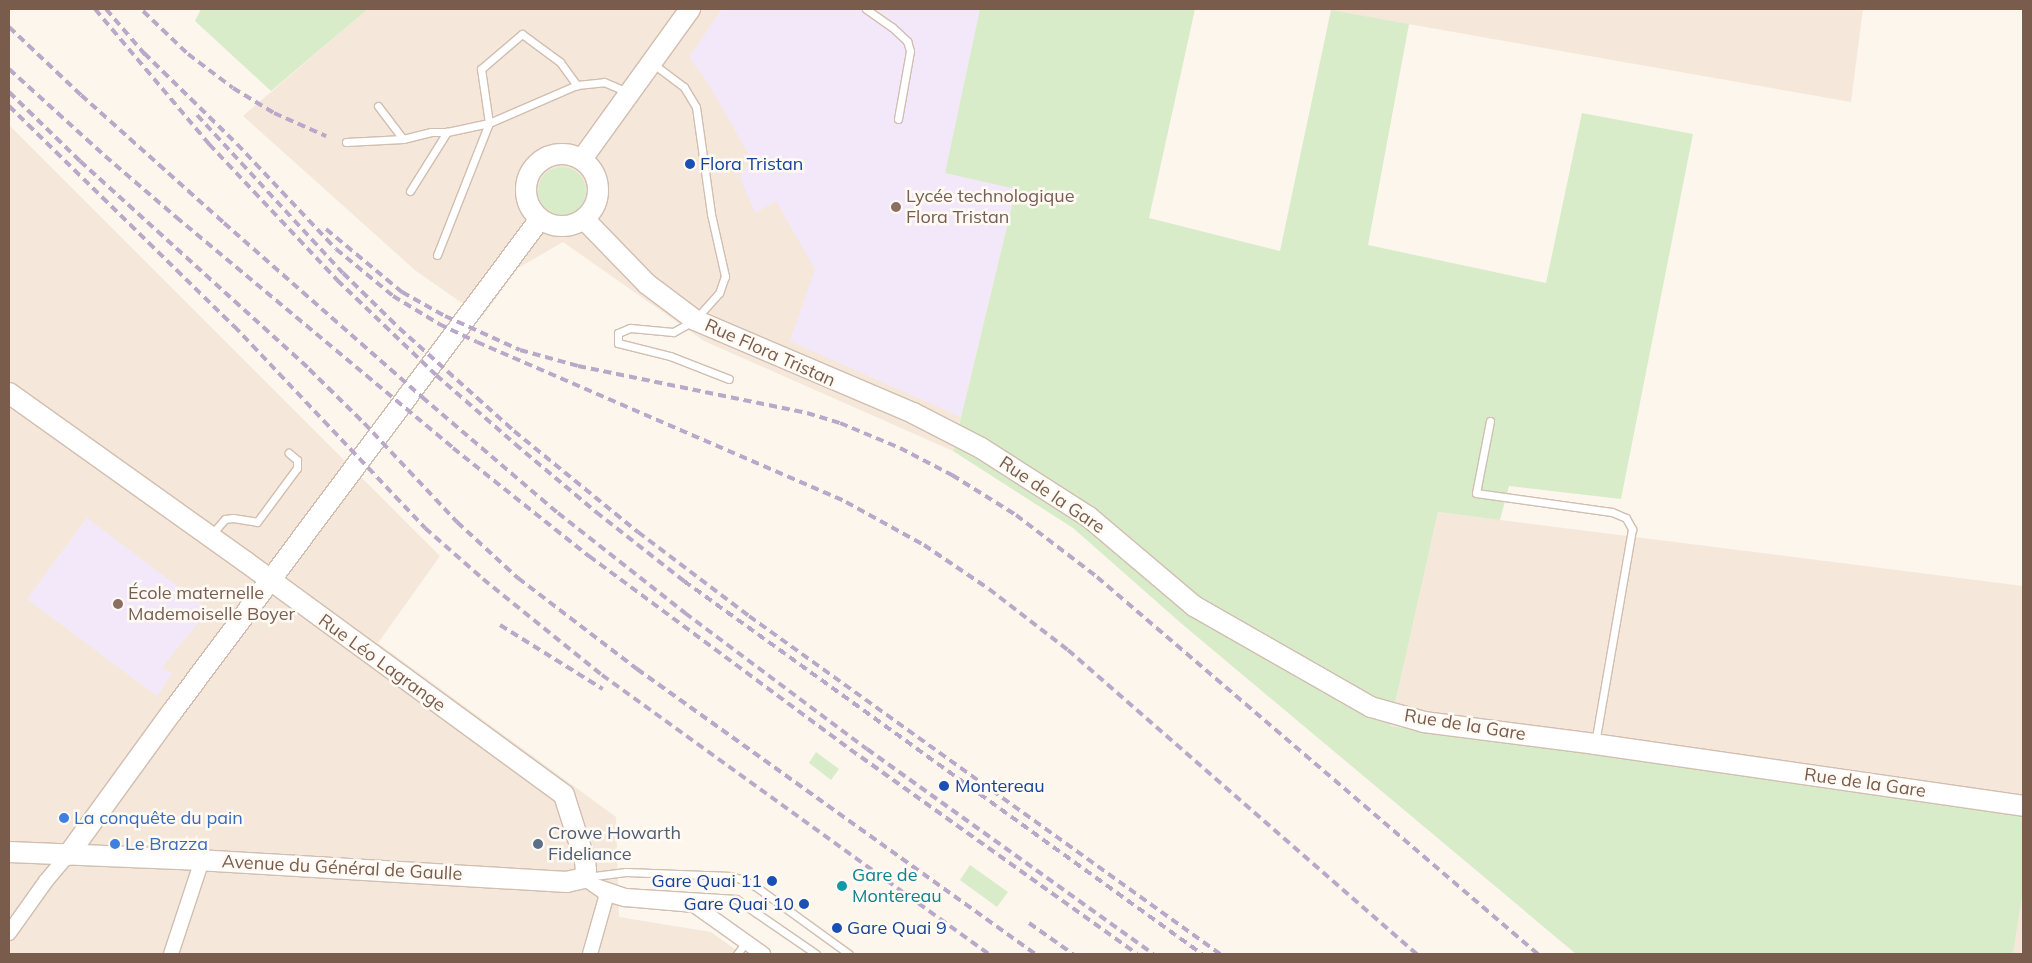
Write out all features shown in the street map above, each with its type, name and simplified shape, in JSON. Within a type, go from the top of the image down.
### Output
[{"type":"main road","points":[[582,159],[690,9]]},
{"type":"main road","points":[[559,153],[571,154],[582,159],[591,167],[597,178],[599,189],[592,211],[584,219],[562,226],[550,224],[540,219],[532,210],[526,192],[529,174],[536,164],[546,156],[559,153]]},
{"type":"main road","points":[[68,855],[540,219]]},
{"type":"main road","name":"Rue Flora Tristan","points":[[584,219],[647,284],[695,320],[913,414],[981,448]]},
{"type":"main road","name":"Rue Léo Lagrange","points":[[9,393],[564,795],[585,861],[584,878]]},
{"type":"main road","name":"Rue de la Gare","points":[[981,448],[1089,517],[1194,606],[1371,707],[1424,722],[1595,744],[2023,806]]},
{"type":"main road","name":"Avenue du Général de Gaulle","points":[[9,852],[202,860],[567,882],[584,878]]},
{"type":"street","points":[[9,933],[46,881],[68,855]]},
{"type":"street","points":[[171,954],[202,860]]},
{"type":"street","points":[[584,878],[607,894],[625,899],[694,905],[763,954]]},
{"type":"street","points":[[590,954],[607,894]]},
{"type":"lane","points":[[866,9],[892,27],[907,41],[910,51],[898,119]]},
{"type":"lane","points":[[436,255],[489,123],[481,69],[522,34],[560,62],[577,85]]},
{"type":"lane","points":[[652,63],[684,87],[696,107],[711,214],[725,276],[719,293],[695,320],[673,332],[630,328],[618,333],[618,343],[670,356],[729,378]]},
{"type":"lane","points":[[346,142],[403,139],[431,132],[447,132],[489,123],[577,85],[604,82],[630,93]]},
{"type":"lane","points":[[378,106],[403,139]]},
{"type":"lane","points":[[410,191],[447,132]]},
{"type":"lane","points":[[1490,421],[1476,493],[1612,512],[1626,518],[1632,530],[1595,744]]},
{"type":"lane","points":[[210,537],[225,519],[233,518],[257,522],[297,468],[297,460],[289,453]]},
{"type":"lane","points":[[584,878],[626,872],[730,876],[755,886],[849,954]]},
{"type":"lane","points":[[584,878],[625,892],[736,899],[816,954]]},
{"type":"lane","points":[[738,954],[746,942]]},
{"type":"shaded area","points":[[368,9],[980,9],[945,173],[1016,188],[953,451],[704,341],[563,242],[518,268],[482,317],[416,271],[243,116]]},
{"type":"shaded area","name":"Lycée technologique Flora Tristan","points":[[722,9],[980,9],[945,173],[1016,188],[961,417],[790,341],[815,269],[776,201],[755,213],[740,177],[752,160],[708,83],[689,57]]},
{"type":"shaded area","points":[[1323,9],[1863,9],[1851,102]]},
{"type":"shaded area","points":[[9,125],[440,556],[378,643],[616,817],[619,917],[711,932],[742,954],[9,954]]},
{"type":"shaded area","points":[[1438,512],[2023,586],[2023,815],[1390,726]]},
{"type":"shaded area","name":"École maternelle Mademoiselle Boyer","points":[[87,518],[209,610],[162,667],[172,674],[157,696],[27,599]]},
{"type":"shaded area","points":[[2023,891],[2023,954],[2013,954]]},
{"type":"green space","points":[[201,9],[368,9],[271,91],[195,21]]},
{"type":"green space","points":[[980,9],[1195,9],[1149,218],[1280,251],[1331,10],[1409,24],[1368,245],[1546,283],[1582,113],[1693,134],[1621,499],[1509,486],[1500,520],[1438,512],[1390,726],[2023,815],[2023,891],[2013,954],[1576,954],[1182,624],[1073,528],[953,451],[1016,189],[945,173]]},
{"type":"green space","points":[[562,167],[571,169],[579,174],[584,182],[586,191],[584,200],[579,208],[571,213],[562,215],[553,213],[545,208],[540,200],[538,191],[540,182],[545,174],[553,169]]},
{"type":"green space","points":[[816,752],[839,769],[831,780],[809,763]]},
{"type":"green space","points":[[970,865],[1008,892],[997,907],[960,880]]},
{"type":"railway","points":[[95,9],[209,144],[337,280],[436,375],[515,444],[596,512],[684,581],[1202,954]]},
{"type":"railway","points":[[106,9],[148,58]]},
{"type":"railway","points":[[143,11],[188,54],[233,88],[274,113],[326,136]]},
{"type":"railway","points":[[9,27],[81,95],[224,223],[422,397],[558,513],[685,613],[867,749],[1153,954]]},
{"type":"railway","points":[[144,53],[237,144],[336,249],[393,296],[439,324],[477,342],[846,502],[924,545],[989,589],[1068,650],[1417,954]]},
{"type":"railway","points":[[9,69],[176,217],[453,448],[589,556],[861,757],[1137,954]]},
{"type":"railway","points":[[9,92],[80,161],[309,369],[364,423],[457,522],[518,578],[637,669],[1035,954]]},
{"type":"railway","points":[[9,106],[234,326],[425,528],[483,579],[602,675],[989,954]]},
{"type":"railway","points":[[197,115],[343,273],[399,328],[514,431],[638,532],[749,616],[1220,954]]},
{"type":"railway","points":[[326,229],[402,292],[445,316],[520,350],[578,366],[807,413],[840,423],[900,448],[952,475],[1016,515],[1097,577],[1538,954]]},
{"type":"railway","points":[[500,625],[603,689]]},
{"type":"railway","points":[[1029,923],[1073,954]]},
{"type":"place","name":"Flora Tristan","points":[[690,164]]},
{"type":"place","name":"Lycée technologique Flora Tristan","points":[[896,207]]},
{"type":"place","name":"École maternelle Mademoiselle Boyer","points":[[118,604]]},
{"type":"place","name":"Montereau","points":[[944,786]]},
{"type":"place","name":"La conquête du pain","points":[[64,818]]},
{"type":"place","name":"Le Brazza","points":[[115,844]]},
{"type":"place","name":"Crowe Howarth Fideliance","points":[[538,844]]},
{"type":"place","name":"Gare Quai 11","points":[[772,881]]},
{"type":"place","name":"Gare de Montereau","points":[[842,886]]},
{"type":"place","name":"Gare Quai 10","points":[[804,904]]},
{"type":"place","name":"Gare Quai 9","points":[[837,928]]}]
